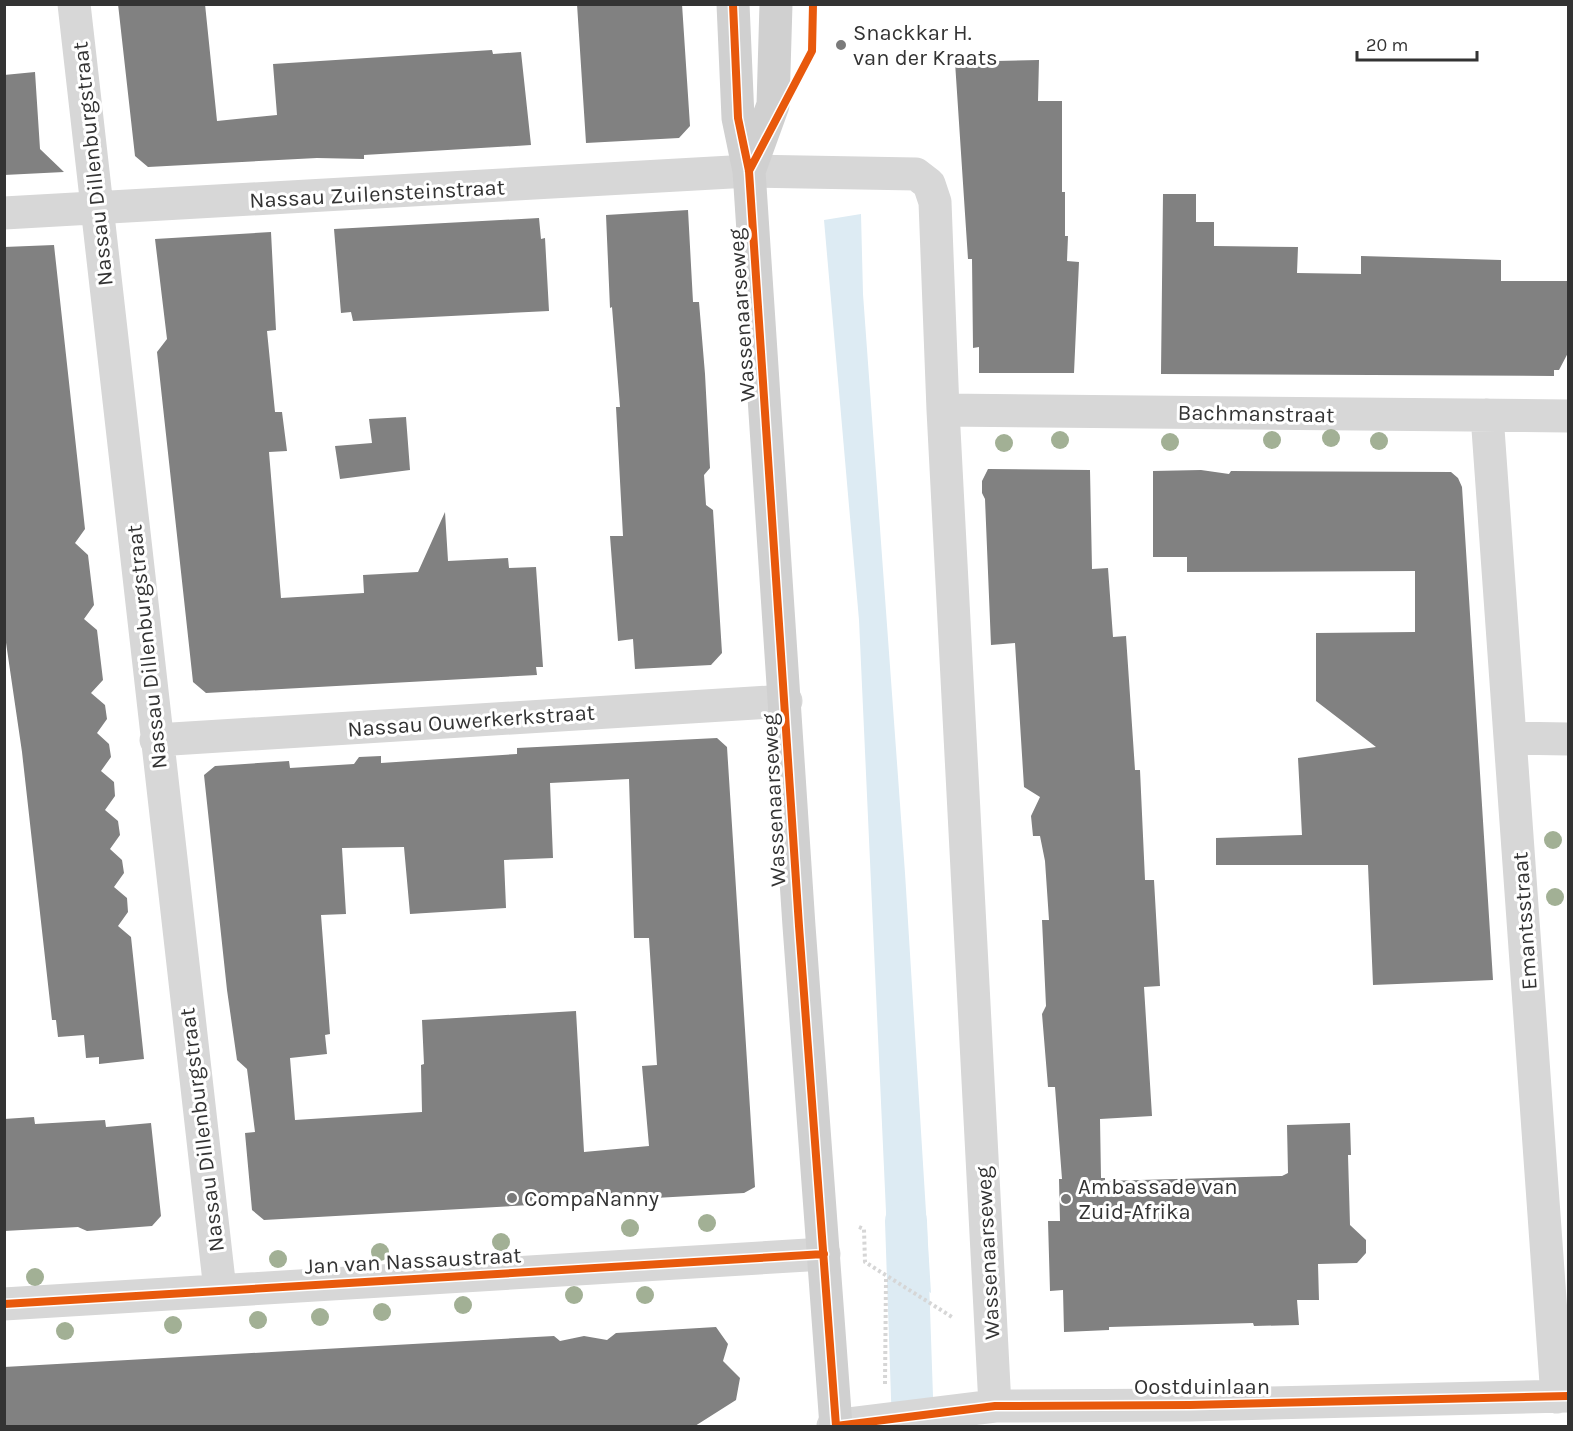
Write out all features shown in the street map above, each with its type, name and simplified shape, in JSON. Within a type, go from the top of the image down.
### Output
[{"type":"street","name":"Nassau Dillenburgstraat","points":[[74,4],[220,1290]]},
{"type":"street","name":"Wassenaarseweg","points":[[733,4],[738,118],[749,171],[786,701],[799,926],[836,1426]]},
{"type":"street","name":"Wassenaarseweg","points":[[749,171],[773,105],[776,4]]},
{"type":"street","name":"Nassau Zuilensteinstraat","points":[[4,213],[749,171]]},
{"type":"street","name":"Wassenaarseweg","points":[[749,171],[916,174],[929,184],[935,202],[943,410],[995,1406]]},
{"type":"street","name":"Bachmanstraat","points":[[943,410],[1569,416]]},
{"type":"street","name":"Emantsstraat","points":[[1487,415],[1563,1396]]},
{"type":"street","name":"Nassau Ouwerkerkstraat","points":[[156,740],[786,701]]},
{"type":"street","points":[[1511,738],[1569,739]]},
{"type":"street","name":"Jan van Nassaustraat","points":[[4,1304],[824,1254]]},
{"type":"street","name":"Oostduinlaan","points":[[836,1426],[995,1406],[1190,1405],[1563,1396]]},
{"type":"path","points":[[889,1419],[886,1276],[936,1307]]},
{"type":"shaded area","points":[[861,214],[863,294],[905,873],[931,1293],[890,1267],[887,1234],[859,620],[824,220]]},
{"type":"building","points":[[118,4],[205,4],[217,121],[277,115],[273,64],[492,50],[493,54],[521,52],[531,145],[364,155],[364,159],[317,158],[148,167],[135,156]]},
{"type":"building","points":[[577,4],[682,4],[690,126],[679,138],[586,143]]},
{"type":"building","points":[[1039,60],[1038,101],[1062,101],[1062,192],[1065,192],[1067,261],[1079,262],[1074,373],[979,373],[979,347],[973,348],[972,259],[968,259],[955,62]]},
{"type":"building","points":[[35,72],[40,149],[64,172],[4,175],[4,75]]},
{"type":"building","points":[[1163,194],[1196,194],[1196,222],[1214,222],[1214,246],[1298,247],[1297,273],[1361,274],[1361,256],[1501,260],[1501,281],[1569,281],[1569,351],[1559,370],[1554,370],[1554,376],[1161,374]]},
{"type":"building","points":[[688,210],[693,302],[699,302],[705,374],[710,468],[704,475],[706,505],[713,510],[722,653],[711,665],[635,669],[633,639],[618,641],[610,536],[623,536],[616,407],[620,407],[612,307],[610,308],[606,215]]},
{"type":"building","points":[[539,218],[541,239],[545,238],[549,311],[353,321],[351,312],[341,313],[334,229]]},
{"type":"building","points":[[271,232],[276,330],[267,331],[275,412],[282,412],[287,451],[269,452],[281,598],[364,593],[363,575],[418,572],[445,512],[448,561],[508,558],[509,568],[536,567],[543,667],[536,667],[537,675],[206,693],[193,682],[157,352],[167,339],[155,239]]},
{"type":"building","points":[[54,245],[85,529],[75,543],[88,555],[94,605],[84,619],[97,630],[103,680],[91,693],[105,705],[107,719],[97,733],[109,744],[111,757],[101,771],[114,782],[115,796],[105,810],[118,821],[120,835],[110,849],[122,860],[124,873],[114,887],[127,898],[128,912],[118,926],[131,937],[144,1059],[99,1064],[99,1057],[86,1058],[84,1035],[58,1037],[56,1020],[52,1020],[22,752],[4,629],[4,247]]},
{"type":"building","points":[[406,417],[410,470],[340,479],[335,446],[372,443],[369,419]]},
{"type":"building","points":[[988,469],[1090,470],[1092,569],[1108,568],[1113,637],[1126,636],[1135,770],[1140,770],[1145,880],[1154,880],[1160,986],[1144,987],[1152,1116],[1100,1119],[1101,1178],[1105,1178],[1105,1181],[1282,1176],[1288,1173],[1287,1125],[1350,1123],[1351,1155],[1348,1155],[1350,1225],[1366,1240],[1366,1253],[1357,1263],[1318,1264],[1319,1300],[1297,1300],[1299,1325],[1254,1326],[1253,1323],[1109,1327],[1109,1330],[1064,1332],[1063,1290],[1050,1291],[1048,1221],[1060,1221],[1059,1179],[1062,1179],[1055,1087],[1048,1087],[1042,1014],[1046,1006],[1042,920],[1049,920],[1045,861],[1040,836],[1033,836],[1031,816],[1040,797],[1024,787],[1015,643],[991,645],[985,499],[982,493],[982,481]]},
{"type":"building","points":[[1201,470],[1229,474],[1231,471],[1451,472],[1458,478],[1462,487],[1493,980],[1373,985],[1368,865],[1216,865],[1216,838],[1302,835],[1298,758],[1376,747],[1316,701],[1316,633],[1415,632],[1415,571],[1187,572],[1187,557],[1153,557],[1153,471]]},
{"type":"building","points":[[717,738],[727,747],[755,1187],[744,1193],[264,1220],[252,1210],[245,1133],[255,1132],[247,1069],[237,1060],[227,990],[204,775],[215,766],[289,761],[290,768],[354,764],[359,757],[381,756],[381,763],[517,754],[517,748]],"holes":[[[629,779],[634,938],[649,938],[657,1065],[642,1066],[649,1146],[584,1152],[576,1011],[422,1020],[424,1064],[421,1065],[422,1112],[295,1120],[290,1058],[327,1054],[325,1035],[330,1034],[321,915],[346,914],[342,848],[404,847],[410,914],[506,908],[504,860],[553,858],[550,783]]]},
{"type":"building","points":[[34,1117],[35,1124],[105,1120],[106,1127],[151,1123],[161,1216],[152,1226],[87,1231],[78,1227],[4,1231],[4,1119]]},
{"type":"building","points":[[716,1327],[728,1344],[723,1361],[740,1378],[736,1400],[695,1426],[4,1426],[4,1367],[554,1336],[560,1341],[584,1336],[607,1340],[616,1333]]},
{"type":"waterway","points":[[906,1221],[913,1426]]},
{"type":"cycle path","points":[[733,4],[738,118],[749,171],[799,926],[836,1426]]},
{"type":"cycle path","points":[[749,171],[812,51],[813,4]]},
{"type":"cycle path","points":[[4,1304],[824,1254]]},
{"type":"cycle path","points":[[836,1426],[995,1406],[1190,1405],[1568,1396]]},
{"type":"place","name":"Snackkar H. van der Kraats","points":[[841,45]]},
{"type":"place","name":"CompaNanny","points":[[512,1198]]},
{"type":"place","name":"Ambassade van Zuid-Afrika","points":[[1066,1199]]}]
